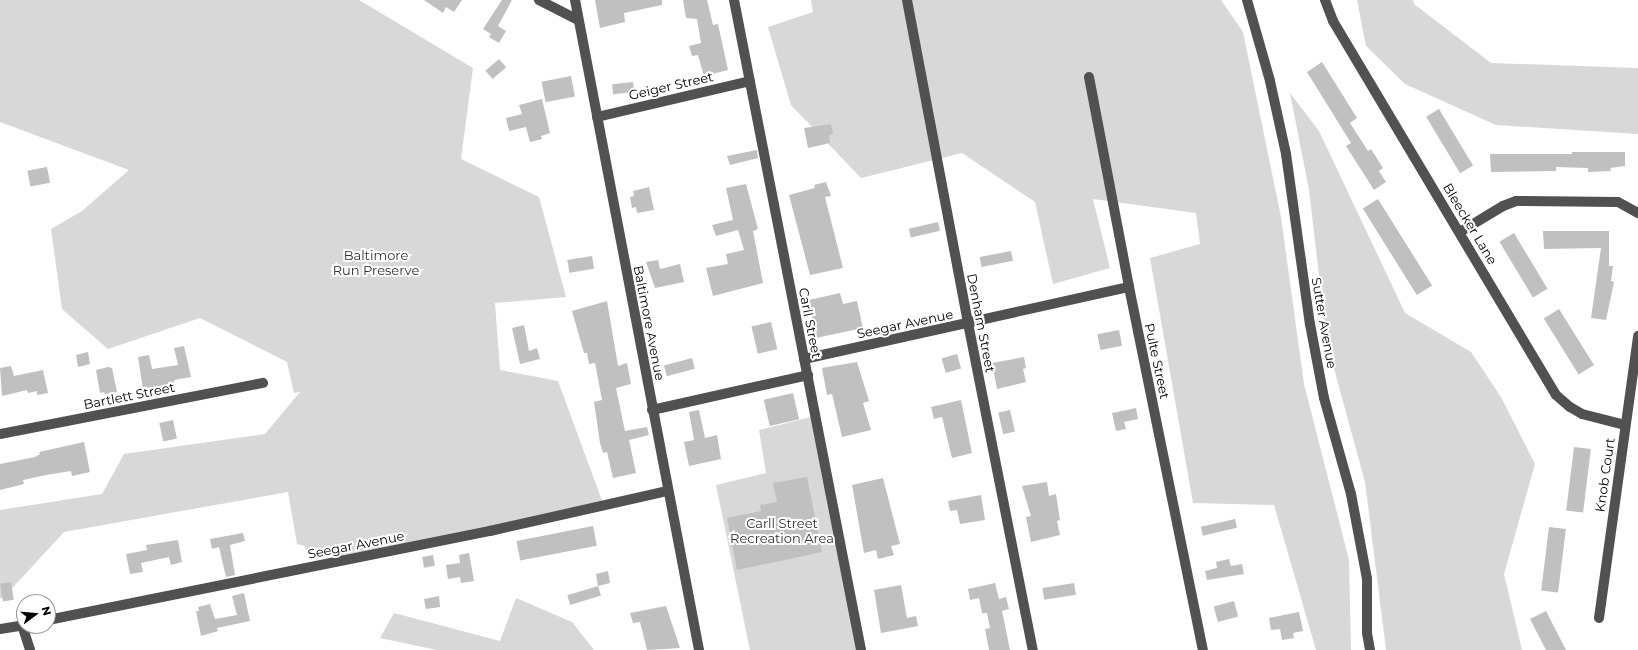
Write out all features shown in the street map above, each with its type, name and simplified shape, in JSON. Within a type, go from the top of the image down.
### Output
[{"type":"street","points":[[539,0],[578,20]]},
{"type":"street","name":"Baltimore Avenue","points":[[575,0],[667,491],[699,650]]},
{"type":"street","name":"Carll Street","points":[[734,0],[861,650]]},
{"type":"street","name":"Denham Street","points":[[907,0],[968,323],[1033,650]]},
{"type":"street","name":"Sutter Avenue","points":[[1247,0],[1270,81],[1286,154],[1310,324],[1324,398],[1351,494],[1367,579],[1366,633],[1370,650]]},
{"type":"street","name":"Bleecker Lane","points":[[1325,0],[1333,21],[1556,395],[1570,407],[1582,414],[1625,425]]},
{"type":"street","name":"Pulte Street","points":[[1089,77],[1129,287],[1203,650]]},
{"type":"street","name":"Geiger Street","points":[[597,117],[750,81]]},
{"type":"street","points":[[1460,232],[1503,206],[1516,201],[1618,202],[1638,213]]},
{"type":"street","name":"Seegar Avenue","points":[[804,359],[1129,287]]},
{"type":"street","name":"Knob Court","points":[[1599,618],[1638,336]]},
{"type":"street","points":[[652,410],[808,375]]},
{"type":"street","name":"Bartlett Street","points":[[0,434],[263,383]]},
{"type":"street","name":"Seegar Avenue","points":[[56,618],[490,531],[667,491]]},
{"type":"street","points":[[0,630],[16,627]]},
{"type":"street","points":[[26,634],[30,650]]},
{"type":"green space","name":"Baltimore Run Preserve","points":[[0,0],[359,0],[473,68],[461,159],[539,197],[566,297],[495,303],[500,370],[558,381],[604,506],[352,559],[317,550],[306,552],[305,546],[297,544],[288,492],[64,532],[4,597],[0,598],[0,510],[102,494],[124,454],[265,434],[300,392],[294,393],[287,362],[200,318],[108,349],[62,309],[51,229],[82,211],[129,170],[0,122]]},
{"type":"green space","points":[[811,0],[1221,0],[1243,32],[1281,217],[1304,384],[1349,560],[1351,650],[1316,650],[1274,505],[1193,503],[1150,258],[1200,244],[1196,213],[1093,199],[1110,268],[1053,284],[1035,202],[962,153],[861,178],[791,105],[768,27],[813,12]]},
{"type":"green space","points":[[1357,0],[1413,0],[1414,4],[1491,63],[1638,68],[1638,134],[1496,125],[1405,84],[1366,46]]},
{"type":"green space","points":[[1290,93],[1319,131],[1405,313],[1471,352],[1501,397],[1535,464],[1504,574],[1522,650],[1386,650],[1365,482],[1327,343],[1309,190]]},
{"type":"green space","name":"Carll Street Recreation Area","points":[[815,416],[861,650],[750,650],[716,485],[766,473],[759,430]]},
{"type":"green space","points":[[516,598],[572,622],[594,650],[437,650],[380,638],[394,613],[500,641]]},
{"type":"building","points":[[424,0],[462,0],[454,12],[446,7],[443,13]]},
{"type":"building","points":[[502,0],[512,0],[498,26],[506,31],[499,43],[489,37],[491,34],[483,29]]},
{"type":"building","points":[[595,0],[662,0],[662,5],[624,13],[625,22],[600,28]]},
{"type":"building","points":[[683,0],[707,0],[713,25],[718,24],[728,70],[704,76],[698,55],[692,56],[689,46],[701,43],[697,19],[686,18]]},
{"type":"building","points":[[499,59],[506,67],[493,79],[485,71]]},
{"type":"building","points":[[1322,62],[1357,118],[1350,123],[1368,151],[1371,149],[1383,168],[1379,171],[1386,182],[1374,190],[1346,146],[1351,143],[1307,72]]},
{"type":"building","points":[[571,76],[575,97],[546,102],[542,82]]},
{"type":"building","points":[[633,82],[634,92],[613,94],[612,84]]},
{"type":"building","points":[[542,99],[550,133],[541,136],[542,139],[530,142],[526,127],[509,131],[506,118],[522,114],[519,105]]},
{"type":"building","points":[[1439,109],[1473,166],[1460,173],[1426,117]]},
{"type":"building","points":[[831,124],[833,134],[829,135],[830,143],[808,148],[804,128]]},
{"type":"building","points":[[757,150],[758,158],[730,165],[727,156]]},
{"type":"building","points":[[1572,152],[1625,152],[1625,166],[1610,168],[1611,171],[1588,172],[1588,168],[1556,167],[1556,171],[1491,172],[1490,154],[1572,154]]},
{"type":"building","points":[[47,167],[50,183],[30,187],[27,171]]},
{"type":"building","points":[[826,182],[831,196],[825,197],[843,268],[810,275],[789,195],[815,188],[814,185]]},
{"type":"building","points":[[746,184],[758,229],[753,231],[763,283],[713,296],[706,268],[728,264],[726,254],[744,250],[738,230],[716,236],[712,225],[733,220],[726,188]]},
{"type":"building","points":[[649,187],[654,210],[637,213],[636,207],[632,208],[630,197],[634,196],[633,191]]},
{"type":"building","points":[[1378,199],[1432,286],[1417,295],[1363,209]]},
{"type":"building","points":[[938,222],[940,231],[911,238],[909,229]]},
{"type":"building","points":[[1543,231],[1609,231],[1609,266],[1613,266],[1611,281],[1614,282],[1606,320],[1591,318],[1601,248],[1544,249]]},
{"type":"building","points":[[1514,233],[1547,289],[1533,297],[1499,242]]},
{"type":"building","points":[[1011,251],[1013,261],[981,267],[980,257]]},
{"type":"building","points":[[592,256],[594,269],[569,273],[567,260]]},
{"type":"building","points":[[658,260],[660,269],[680,264],[684,282],[655,288],[646,262]]},
{"type":"building","points":[[840,293],[843,304],[857,301],[863,328],[816,338],[809,300]]},
{"type":"building","points":[[607,301],[618,366],[627,363],[631,384],[616,388],[625,431],[647,427],[649,435],[629,440],[636,473],[613,478],[607,452],[603,453],[600,443],[594,402],[602,400],[595,363],[589,364],[587,353],[584,353],[572,311]]},
{"type":"building","points":[[1559,309],[1594,365],[1579,375],[1544,319]]},
{"type":"building","points":[[771,322],[777,349],[758,354],[752,326]]},
{"type":"building","points":[[524,325],[529,351],[537,348],[540,359],[520,364],[512,328]]},
{"type":"building","points":[[1119,330],[1122,346],[1100,350],[1097,334]]},
{"type":"building","points":[[184,346],[191,377],[174,380],[174,383],[143,389],[138,357],[149,355],[152,369],[178,365],[174,348]]},
{"type":"building","points":[[88,352],[90,364],[78,367],[76,355]]},
{"type":"building","points":[[957,354],[961,368],[946,373],[942,358]]},
{"type":"building","points":[[1024,357],[1026,368],[1023,369],[1026,382],[997,389],[992,363]]},
{"type":"building","points":[[692,358],[695,369],[667,376],[664,366]]},
{"type":"building","points":[[857,362],[869,401],[863,403],[871,430],[842,437],[832,394],[827,395],[822,368]]},
{"type":"building","points":[[11,366],[14,376],[43,370],[48,393],[37,395],[37,391],[28,393],[27,390],[2,396],[0,368]]},
{"type":"building","points":[[108,367],[112,368],[117,392],[105,394],[104,392],[100,393],[96,370]]},
{"type":"building","points":[[793,393],[799,419],[770,426],[764,400]]},
{"type":"building","points":[[961,400],[972,453],[952,458],[942,417],[934,419],[931,407]]},
{"type":"building","points":[[1136,408],[1138,419],[1124,422],[1126,429],[1116,431],[1112,413]]},
{"type":"building","points":[[699,410],[705,438],[717,435],[721,459],[689,466],[684,442],[694,440],[689,412]]},
{"type":"building","points":[[1010,410],[1015,431],[1003,434],[998,413]]},
{"type":"building","points":[[173,420],[177,439],[163,441],[159,423]]},
{"type":"building","points":[[84,442],[90,472],[72,476],[71,471],[46,475],[23,480],[24,484],[0,490],[0,464],[35,457],[40,454],[39,452]]},
{"type":"building","points":[[1574,447],[1591,449],[1583,513],[1566,511]]},
{"type":"building","points":[[807,477],[822,552],[737,570],[727,518],[761,511],[760,505],[777,502],[773,483]]},
{"type":"building","points":[[883,478],[900,544],[891,546],[894,555],[878,559],[876,550],[864,553],[852,485]]},
{"type":"building","points":[[1047,482],[1049,496],[1056,494],[1060,520],[1057,521],[1060,535],[1031,542],[1026,517],[1031,516],[1022,486]]},
{"type":"building","points":[[981,495],[985,520],[960,524],[957,510],[950,511],[948,501]]},
{"type":"building","points":[[1235,519],[1237,528],[1203,536],[1201,527]]},
{"type":"building","points":[[593,526],[597,546],[520,561],[516,541]]},
{"type":"building","points":[[1549,527],[1566,529],[1558,593],[1541,591]]},
{"type":"building","points":[[243,533],[245,541],[230,545],[235,575],[226,577],[219,547],[212,549],[210,539]]},
{"type":"building","points":[[178,540],[182,562],[171,565],[169,557],[141,563],[143,572],[130,574],[126,554],[147,550],[146,545]]},
{"type":"building","points":[[469,553],[474,581],[461,583],[460,577],[448,579],[446,565],[460,563],[459,555]]},
{"type":"building","points":[[433,555],[435,566],[424,568],[422,557]]},
{"type":"building","points":[[1229,559],[1231,566],[1242,564],[1244,574],[1207,580],[1205,571],[1217,568],[1216,562]]},
{"type":"building","points":[[608,571],[610,583],[598,586],[596,574]]},
{"type":"building","points":[[11,582],[14,600],[3,601],[0,584]]},
{"type":"building","points":[[995,583],[999,599],[1006,597],[1009,609],[1002,611],[1010,650],[989,650],[985,629],[990,628],[987,613],[982,613],[979,598],[970,600],[968,589]]},
{"type":"building","points":[[1074,583],[1076,595],[1044,600],[1042,588]]},
{"type":"building","points":[[901,585],[907,618],[916,616],[918,626],[881,633],[874,590]]},
{"type":"building","points":[[598,586],[601,596],[570,605],[567,595]]},
{"type":"building","points":[[244,593],[250,621],[217,628],[218,631],[201,636],[196,611],[199,611],[198,607],[210,604],[215,619],[237,615],[232,596]]},
{"type":"building","points":[[439,596],[440,607],[426,609],[424,599]]},
{"type":"building","points":[[1234,601],[1238,616],[1218,622],[1214,606]]},
{"type":"building","points":[[666,606],[680,648],[647,650],[640,622],[633,623],[630,613]]},
{"type":"building","points":[[1546,611],[1566,650],[1546,650],[1530,619]]},
{"type":"building","points":[[1299,612],[1303,631],[1293,633],[1294,638],[1282,640],[1280,629],[1271,630],[1269,618]]}]
